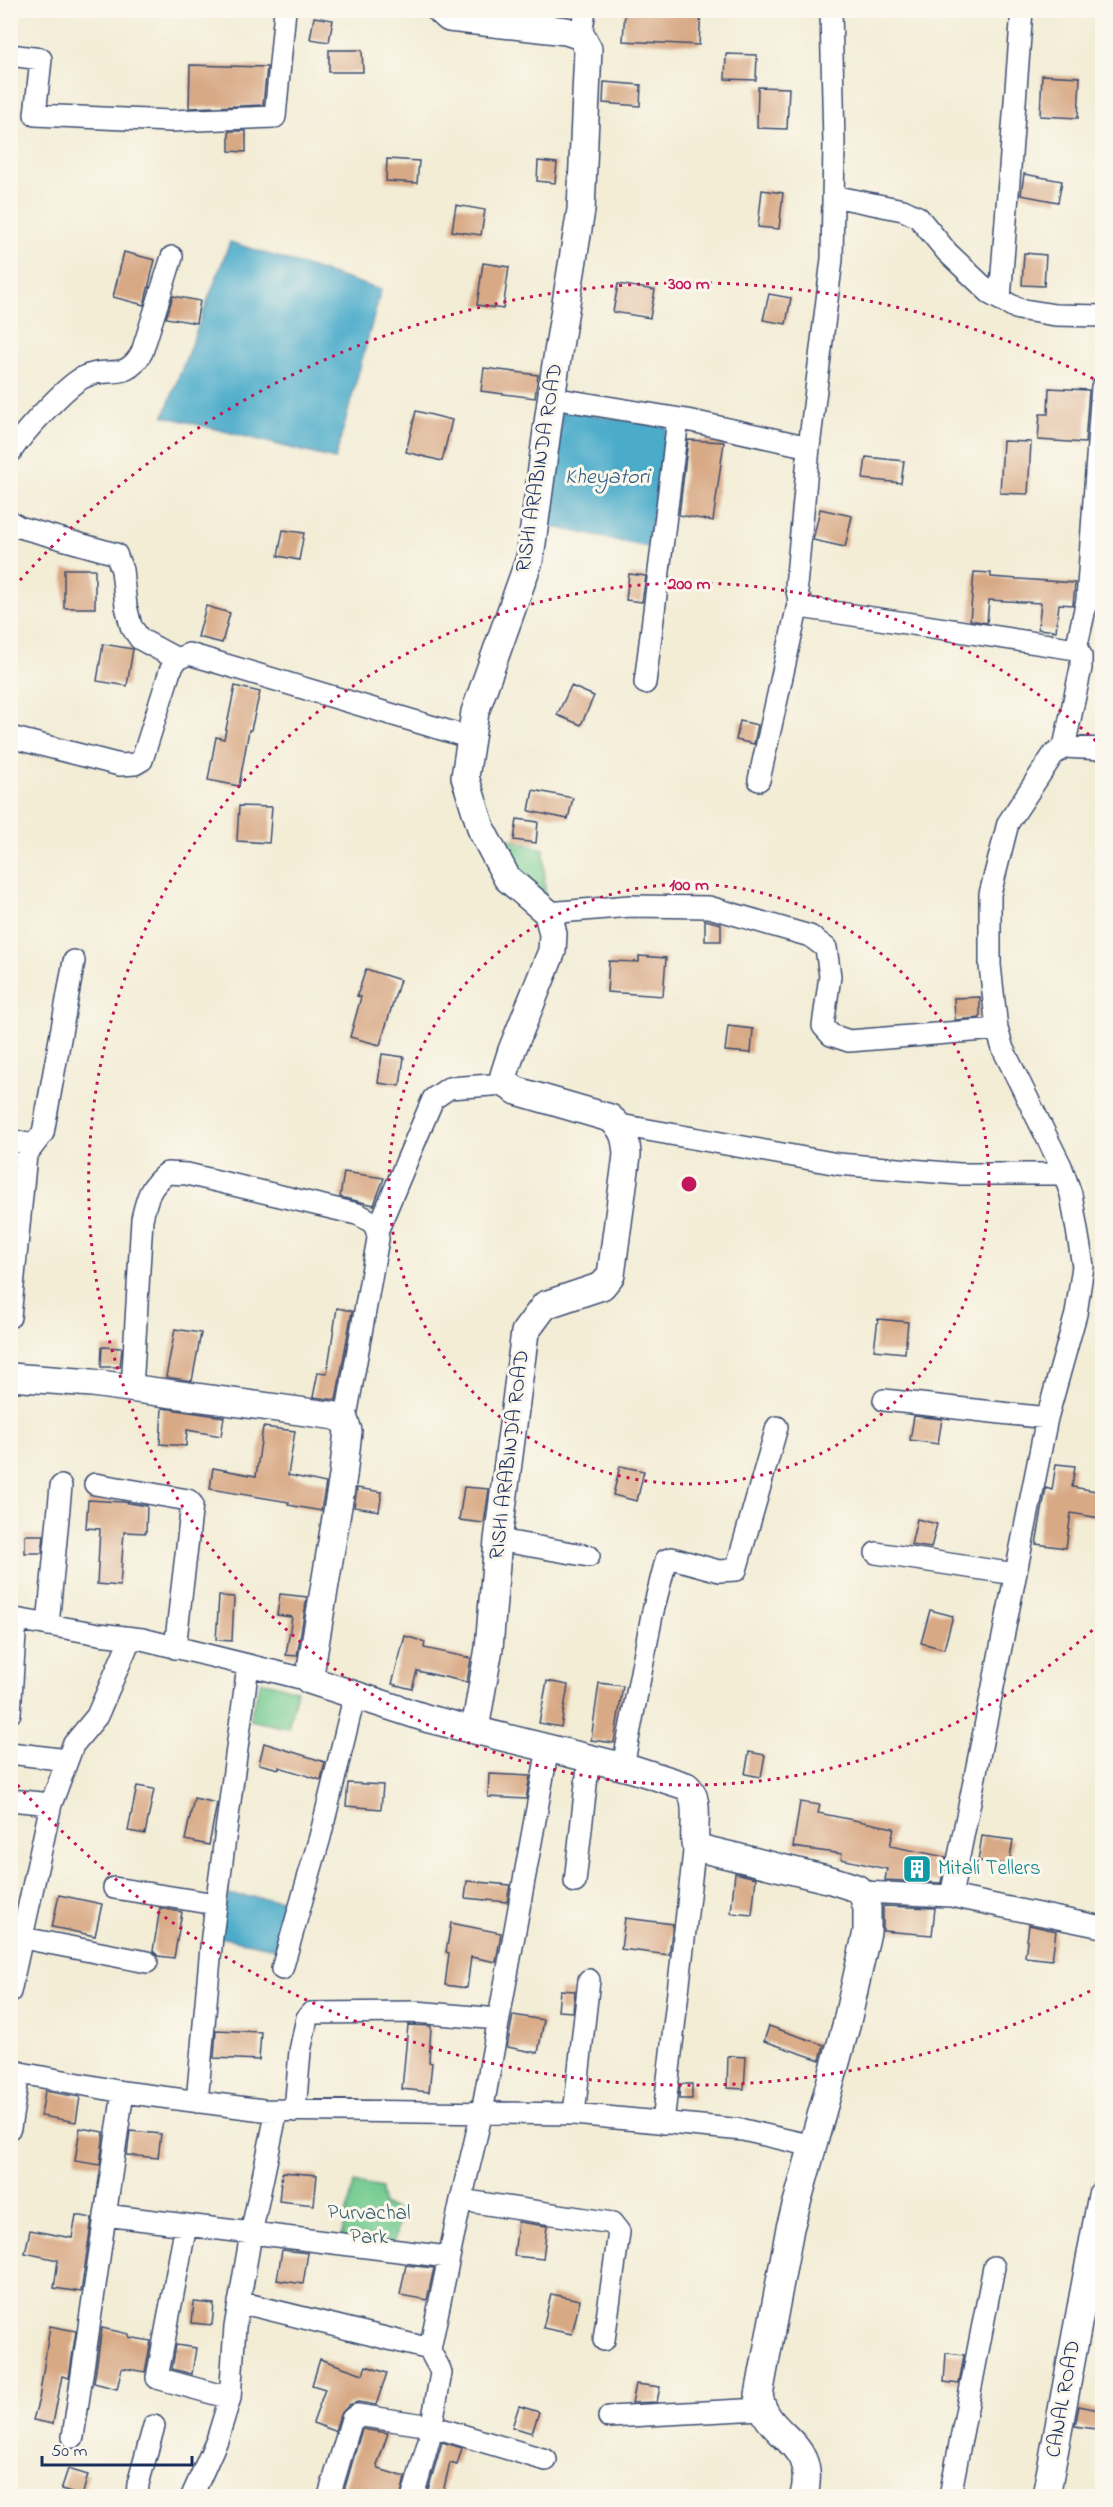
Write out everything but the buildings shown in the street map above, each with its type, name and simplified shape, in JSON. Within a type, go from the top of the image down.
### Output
[{"type":"street","points":[[10,55],[41,59],[35,115],[170,121],[275,117],[285,10]]},
{"type":"street","name":"RISHI ARABINDA ROAD","points":[[440,10],[449,18],[566,31],[583,23],[588,49],[581,210],[530,558],[476,712],[465,777],[482,831],[507,878],[548,913]]},
{"type":"street","points":[[759,780],[799,600],[796,586],[809,447],[832,259],[831,10]]},
{"type":"street","points":[[1000,299],[1022,10]]},
{"type":"street","points":[[833,196],[903,210],[918,217],[947,252],[992,295],[1018,309],[1055,315],[1102,316]]},
{"type":"street","points":[[10,453],[23,436],[70,387],[82,378],[97,373],[123,371],[136,364],[142,352],[172,257]]},
{"type":"street","points":[[1076,649],[1096,580],[1102,387]]},
{"type":"street","points":[[552,398],[678,418],[809,447]]},
{"type":"street","points":[[645,683],[678,418]]},
{"type":"street","points":[[10,522],[19,527],[116,554],[123,570],[126,606],[131,626],[140,639],[177,659]]},
{"type":"street","points":[[799,600],[807,608],[1076,649],[1081,655],[1081,668],[1064,747]]},
{"type":"street","points":[[10,737],[120,765],[135,764],[142,760],[146,752],[153,720],[170,671],[177,659],[189,654],[207,657],[471,738]]},
{"type":"street","points":[[951,1896],[1047,1418],[1076,1314],[1083,1266],[1075,1216],[1063,1174],[1003,1050],[997,1029],[990,965],[990,894],[1008,823],[1053,755],[1064,747],[1102,749]]},
{"type":"street","points":[[506,1084],[504,1075],[512,1050],[552,951],[553,934],[548,913],[630,906],[710,907],[810,936],[826,948],[830,976],[823,1026],[831,1035],[849,1041],[997,1029]]},
{"type":"street","points":[[10,1317],[26,1155],[43,1133],[74,961]]},
{"type":"street","points":[[309,1680],[343,1476],[348,1431],[345,1422],[378,1229],[433,1099],[449,1088],[506,1084],[517,1091],[610,1118],[620,1125],[838,1164],[959,1174],[1063,1174]]},
{"type":"street","name":"RISHI ARABINDA ROAD","points":[[475,1729],[489,1647],[498,1540],[525,1332],[545,1305],[602,1286],[611,1275],[627,1155],[626,1136],[620,1125]]},
{"type":"street","points":[[10,1140],[33,1145]]},
{"type":"street","points":[[132,1389],[142,1219],[151,1189],[155,1182],[167,1173],[186,1174],[357,1215],[371,1221],[378,1229]]},
{"type":"street","points":[[10,1377],[132,1389],[336,1416],[345,1422]]},
{"type":"street","points":[[884,1400],[1047,1418]]},
{"type":"street","points":[[623,1766],[652,1615],[666,1560],[672,1558],[719,1571],[736,1570],[777,1427]]},
{"type":"street","points":[[95,1484],[188,1500],[192,1504],[175,1648]]},
{"type":"street","points":[[48,1625],[61,1486]]},
{"type":"street","points":[[498,1540],[589,1557]]},
{"type":"street","points":[[876,1553],[1015,1574]]},
{"type":"street","points":[[10,1713],[13,1619],[134,1639],[309,1680],[429,1719],[623,1766],[686,1786],[692,1790],[695,1797],[695,1843],[663,2123]]},
{"type":"street","points":[[10,1992],[51,1804],[78,1737],[97,1716],[128,1644],[134,1639]]},
{"type":"street","points":[[197,2102],[216,1904],[248,1666]]},
{"type":"street","points":[[282,1969],[320,1838],[355,1694]]},
{"type":"street","points":[[413,2496],[431,2426],[441,2373],[430,2349],[448,2257],[482,2112],[548,1748]]},
{"type":"street","points":[[10,1753],[67,1760]]},
{"type":"street","points":[[575,1882],[589,1758]]},
{"type":"street","points":[[10,1800],[51,1804]]},
{"type":"street","points":[[695,1843],[703,1849],[831,1880],[862,1892],[951,1896],[1101,1926]]},
{"type":"street","points":[[114,1888],[216,1904]]},
{"type":"street","points":[[804,2496],[807,2465],[802,2455],[762,2409],[759,2395],[788,2239],[846,2026],[867,1932],[867,1908],[862,1892]]},
{"type":"street","points":[[23,1938],[147,1962]]},
{"type":"street","points":[[574,2114],[589,1980]]},
{"type":"street","points":[[192,2496],[231,2398],[235,2327],[251,2234],[286,2110],[307,2018],[311,2013],[415,2012],[499,2019]]},
{"type":"street","points":[[10,2128],[15,2071],[123,2092],[197,2102],[286,2110],[574,2114],[743,2130],[813,2146]]},
{"type":"street","points":[[72,2437],[123,2092]]},
{"type":"street","name":"CANAL ROAD","points":[[1046,2496],[1097,2250],[1102,2194]]},
{"type":"street","points":[[461,2200],[612,2223],[617,2226],[619,2232],[604,2340]]},
{"type":"street","points":[[105,2215],[448,2257]]},
{"type":"street","points":[[186,2225],[157,2378],[231,2398]]},
{"type":"street","points":[[950,2496],[994,2267]]},
{"type":"street","points":[[239,2302],[430,2349]]},
{"type":"street","points":[[609,2417],[762,2409]]},
{"type":"street","points":[[329,2496],[352,2419],[357,2415],[431,2426],[546,2460]]},
{"type":"street","points":[[137,2496],[138,2484],[154,2426]]},
{"type":"green space","points":[[488,833],[544,849],[545,896],[531,901]]},
{"type":"green space","points":[[261,1681],[297,1690],[288,1728],[249,1720]]},
{"type":"green space","name":"Purvachal Park","points":[[354,2183],[382,2188],[383,2205],[401,2212],[391,2256],[339,2245]]},
{"type":"water","points":[[230,242],[381,290],[335,459],[164,416]]},
{"type":"water","name":"Kheyatori","points":[[562,410],[667,427],[648,547],[549,526]]},
{"type":"water","points":[[229,1895],[284,1900],[277,1948],[213,1936]]},
{"type":"place","name":"Mitali Tellers","points":[[917,1869]]}]
